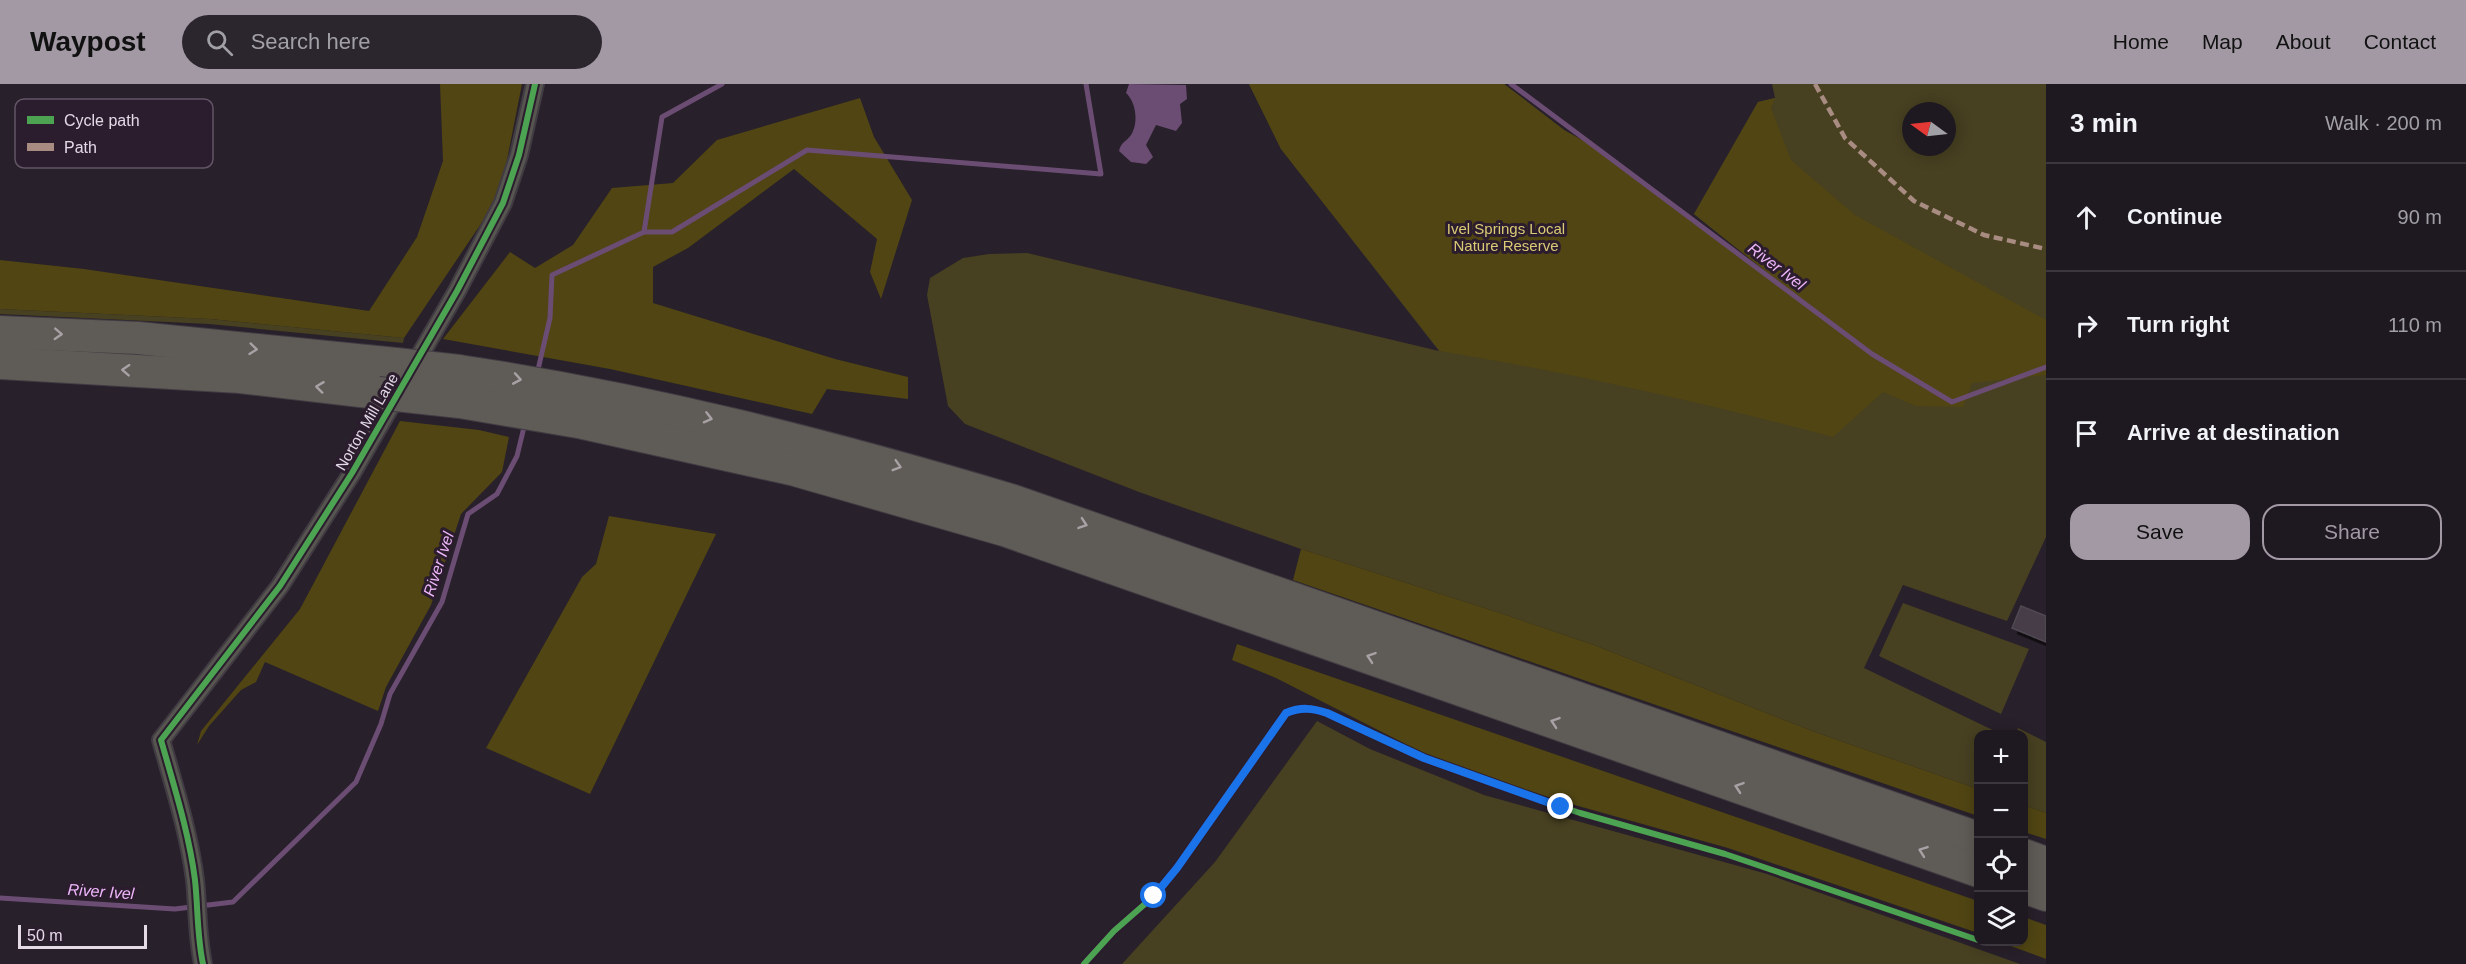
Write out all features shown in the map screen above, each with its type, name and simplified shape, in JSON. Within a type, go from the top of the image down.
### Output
[{"type":"highway","points":[[0,332],[138,338],[459,370],[573,389],[688,413],[885,462],[1014,501],[1974,837]]},
{"type":"highway","points":[[0,363],[240,377],[460,402],[578,422],[795,470],[1004,530],[1974,870]]},
{"type":"highway","points":[[2028,856],[2046,863]]},
{"type":"highway","points":[[2028,888],[2046,895]]},
{"type":"street","name":"Norton Mill Lane","points":[[203,964],[195,893],[180,806],[161,740],[280,586],[352,473],[458,291],[503,203],[519,155],[534,84]]},
{"type":"green space","points":[[440,84],[522,84],[505,170],[495,203],[404,338],[210,319],[0,309],[0,260],[84,269],[369,311],[417,237],[443,161]]},
{"type":"green space","points":[[1249,84],[1504,84],[1819,314],[1694,214],[1758,102],[1775,98],[1772,84],[2046,84],[2046,537],[2007,621],[1903,585],[1864,668],[1993,730],[1974,730],[1974,788],[1815,732],[1594,645],[1301,549],[1139,492],[965,424],[948,406],[927,295],[930,278],[963,258],[989,254],[1027,253],[1439,351],[1281,149]]},
{"type":"green space","name":"Ivel Springs Local Nature Reserve","points":[[1249,84],[1504,84],[1819,314],[1694,214],[1758,102],[1775,98],[1771,108],[1791,160],[1855,215],[2046,320],[2046,375],[1972,383],[1963,407],[1916,406],[1883,392],[1833,437],[1638,390],[1440,351],[1281,149]]},
{"type":"green space","points":[[860,98],[874,137],[912,200],[881,299],[870,272],[877,239],[794,169],[688,248],[653,267],[653,303],[835,359],[908,377],[908,399],[827,389],[812,414],[610,369],[443,339],[510,252],[535,268],[573,245],[612,188],[673,183],[717,140]]},
{"type":"green space","points":[[0,309],[210,319],[404,338],[403,343],[209,324],[0,314]]},
{"type":"green space","points":[[400,421],[479,430],[509,437],[502,472],[461,514],[431,605],[386,687],[378,711],[265,662],[256,682],[241,690],[209,726],[197,745],[201,731],[300,609]]},
{"type":"green space","points":[[609,516],[716,534],[590,794],[486,748],[582,577],[596,564]]},
{"type":"green space","points":[[1301,549],[1594,645],[1815,732],[1974,788],[1974,815],[1293,580]]},
{"type":"green space","points":[[1903,603],[2029,649],[2001,714],[1879,656]]},
{"type":"green space","points":[[1237,644],[1974,900],[1974,932],[1728,848],[1532,793],[1483,776],[1425,754],[1276,678],[1232,660]]},
{"type":"green space","points":[[1317,721],[1370,749],[1484,795],[1767,874],[2020,964],[1122,964],[1215,862]]},
{"type":"green space","points":[[2028,733],[2046,742],[2046,813],[2028,806]]},
{"type":"green space","points":[[2028,806],[2046,813],[2046,839],[2028,833]]},
{"type":"green space","points":[[2028,918],[2046,925],[2046,959],[2011,946],[2028,946]]},
{"type":"shaded area","points":[[1129,84],[1186,85],[1187,99],[1180,104],[1182,123],[1176,131],[1156,125],[1146,145],[1153,157],[1146,164],[1131,162],[1119,151],[1131,135],[1136,119],[1134,107],[1126,93]]},
{"type":"building","points":[[2021,606],[2046,616],[2046,642],[2012,628]]},
{"type":"waterway","name":"River Ivel","points":[[537,374],[550,318],[552,275],[644,232],[662,117],[722,84]]},
{"type":"waterway","points":[[644,232],[672,232],[807,150],[1101,174],[1086,84]]},
{"type":"waterway","name":"River Ivel","points":[[1511,84],[1872,354],[1952,402],[2046,367]]},
{"type":"waterway","name":"River Ivel","points":[[0,898],[175,909],[233,902],[356,782],[381,724],[390,694],[442,602],[468,514],[497,494],[517,456],[525,423]]},
{"type":"marked path","points":[[1815,84],[1845,138],[1914,201],[1984,235],[2046,249]]},
{"type":"cycle path","points":[[203,964],[189,845],[161,740],[280,586],[352,473],[457,291],[503,203],[519,155],[535,84]]},
{"type":"cycle path","points":[[1084,964],[1114,931],[1154,896],[1177,868],[1286,713],[1306,709],[1327,713],[1424,758],[1524,794],[1580,813],[1725,854],[1974,939]]},
{"type":"route","points":[[1154,896],[1177,868],[1286,713],[1296,709],[1312,708],[1327,713],[1424,758],[1561,807]]}]
